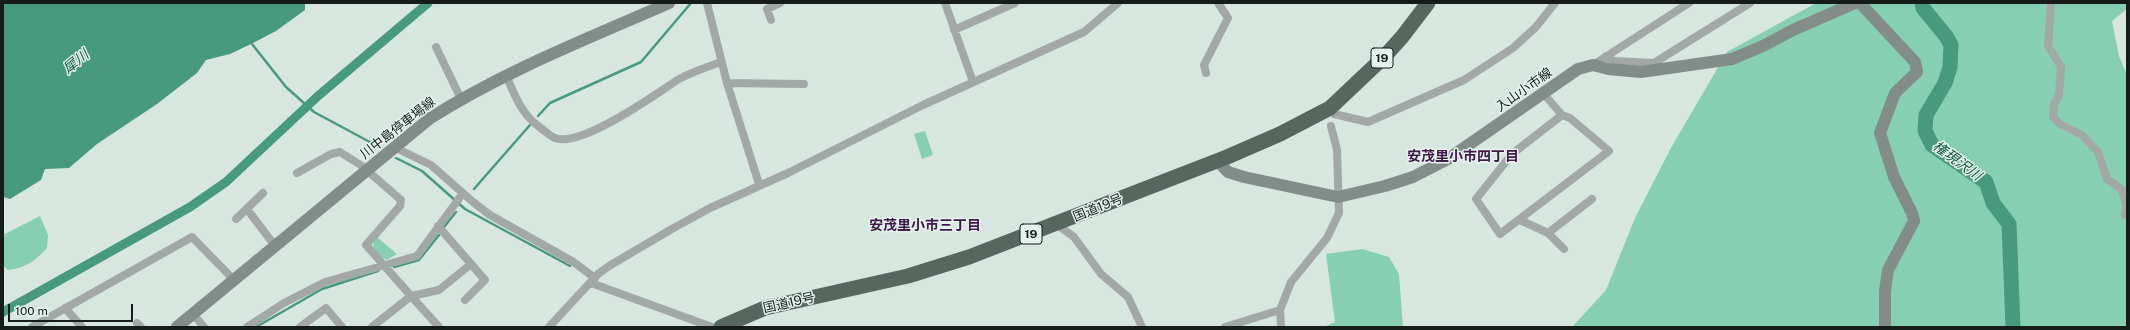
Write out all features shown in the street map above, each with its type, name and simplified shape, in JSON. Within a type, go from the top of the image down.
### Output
[{"type":"highway","name":"国道19号","points":[[721,327],[765,308],[926,271],[1056,224],[1218,161],[1280,134],[1330,108],[1394,46],[1428,3]]},
{"type":"main road","name":"川中島停車場線","points":[[177,327],[429,119],[461,98],[506,75],[668,3]]},
{"type":"main road","points":[[1593,65],[1608,69],[1641,72],[1732,59],[1855,3]]},
{"type":"main road","points":[[1860,3],[1916,62],[1916,72],[1895,93],[1880,133],[1894,178],[1912,213],[1914,221],[1888,270],[1885,291],[1885,327]]},
{"type":"main road","name":"入山小市線","points":[[1218,161],[1228,172],[1244,178],[1338,197],[1385,186],[1413,177],[1448,160],[1578,69],[1593,65]]},
{"type":"street","points":[[707,3],[727,83],[759,184]]},
{"type":"street","points":[[770,20],[767,9],[780,3]]},
{"type":"street","points":[[945,3],[973,82]]},
{"type":"street","points":[[954,30],[1015,3]]},
{"type":"street","points":[[549,327],[609,266],[670,230],[759,184],[788,173],[973,82],[1084,32],[1118,3]]},
{"type":"street","points":[[1206,73],[1204,65],[1228,18],[1218,3]]},
{"type":"street","points":[[1330,108],[1334,114],[1368,122],[1457,83],[1513,48],[1536,27],[1555,3]]},
{"type":"street","points":[[1593,65],[1689,3]]},
{"type":"street","points":[[1605,57],[1614,61],[1654,63],[1750,3]]},
{"type":"street","points":[[2051,3],[2048,46],[2061,67],[2060,95],[2054,104],[2053,117],[2060,124],[2082,136],[2098,152],[2107,179],[2122,190],[2126,205],[2125,215],[2127,216]]},
{"type":"street","points":[[435,46],[461,98]]},
{"type":"street","points":[[506,75],[518,104],[530,120],[555,138],[574,137],[616,120],[635,109],[680,78],[721,62]]},
{"type":"street","points":[[727,83],[804,84]]},
{"type":"street","points":[[1543,93],[1562,115],[1570,118],[1609,151],[1500,234],[1476,199],[1512,154],[1562,115]]},
{"type":"street","points":[[1281,327],[1280,310],[1291,282],[1327,238],[1339,213],[1338,150],[1331,126]]},
{"type":"street","points":[[394,147],[431,165],[462,196],[490,215],[572,261],[593,281],[712,327]]},
{"type":"street","points":[[297,173],[331,154],[340,152],[367,170],[401,200],[400,206],[366,245],[440,327]]},
{"type":"street","points":[[236,219],[263,193]]},
{"type":"street","points":[[247,327],[308,290],[325,282],[383,264],[417,256],[462,196]]},
{"type":"street","points":[[1548,233],[1592,199]]},
{"type":"street","points":[[247,209],[275,246]]},
{"type":"street","points":[[1520,220],[1548,233],[1564,249]]},
{"type":"street","points":[[1056,224],[1074,237],[1102,274],[1128,297],[1142,327]]},
{"type":"street","points":[[438,226],[485,280],[465,300]]},
{"type":"street","points":[[32,327],[192,238],[234,280]]},
{"type":"street","points":[[372,327],[411,296],[439,290],[471,264]]},
{"type":"street","points":[[66,308],[82,327]]},
{"type":"street","points":[[300,327],[326,308],[342,327]]},
{"type":"street","points":[[1225,327],[1280,310]]},
{"type":"street","points":[[193,314],[204,327]]},
{"type":"shaded area","points":[[1816,3],[2127,3],[2127,9],[2112,21],[2119,56],[2127,75],[2127,327],[1572,327],[1606,290],[1635,218],[1672,146],[1727,52]]},
{"type":"shaded area","points":[[925,131],[933,155],[922,159],[914,134]]},
{"type":"shaded area","points":[[40,216],[48,235],[47,248],[38,257],[25,266],[8,270],[3,266],[3,235]]},
{"type":"shaded area","points":[[377,237],[397,254],[387,260],[383,258],[373,247],[374,241]]},
{"type":"shaded area","points":[[1362,249],[1389,257],[1399,274],[1403,327],[1324,327],[1335,322],[1326,254]]},
{"type":"water","name":"犀川","points":[[3,3],[305,3],[305,10],[276,31],[255,42],[230,54],[206,60],[197,73],[157,104],[97,144],[69,168],[45,169],[41,180],[10,199],[3,197]]},
{"type":"waterway","points":[[3,312],[190,207],[226,182],[318,96],[428,3]]},
{"type":"waterway","points":[[538,116],[550,103],[641,62],[691,3]]},
{"type":"waterway","name":"権現沢川","points":[[1922,3],[1923,8],[1946,36],[1951,45],[1950,67],[1945,83],[1926,115],[1925,131],[1932,145],[1986,182],[1993,203],[2009,224],[2013,327]]},
{"type":"waterway","points":[[252,44],[286,87],[314,112],[381,148]]},
{"type":"waterway","points":[[474,189],[530,125]]},
{"type":"waterway","points":[[396,158],[422,171],[465,209],[570,266]]},
{"type":"waterway","points":[[444,227],[456,212]]},
{"type":"waterway","points":[[394,267],[419,260],[439,235]]},
{"type":"waterway","points":[[256,327],[322,289],[378,271]]},
{"type":"district","name":"安茂里小市四丁目","points":[[1463,157]]},
{"type":"district","name":"安茂里小市三丁目","points":[[925,226]]}]
